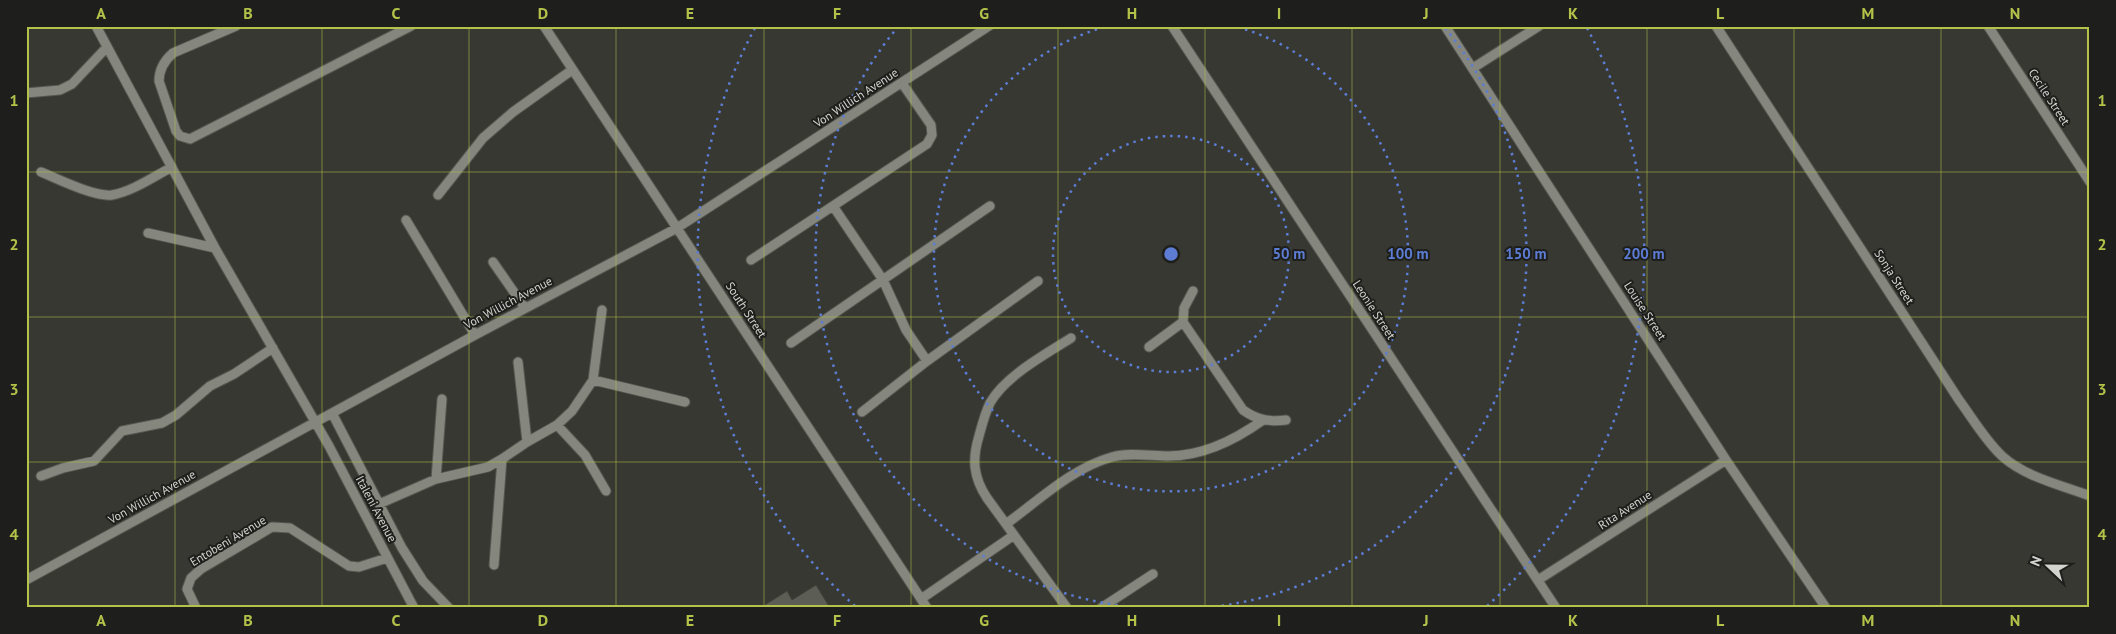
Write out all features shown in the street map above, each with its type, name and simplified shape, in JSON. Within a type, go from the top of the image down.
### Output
[{"type":"street","name":"Italeni Avenue","points":[[96,26],[216,248],[316,422],[414,608]]},
{"type":"street","points":[[236,26],[173,53],[166,59],[159,74],[159,81],[174,127],[180,136],[190,139],[411,26]]},
{"type":"street","name":"South Street","points":[[544,26],[927,608]]},
{"type":"street","name":"Von Willich Avenue","points":[[26,580],[474,335],[677,228],[988,26]]},
{"type":"street","name":"Leonie Street","points":[[1172,26],[1556,608]]},
{"type":"street","name":"Louise Street","points":[[1445,26],[1726,460],[1826,608]]},
{"type":"street","points":[[1473,68],[1538,26]]},
{"type":"street","name":"Sonja Street","points":[[1716,26],[1959,400],[1988,441],[2003,457],[2017,467],[2090,496]]},
{"type":"street","name":"Cecile Street","points":[[1988,26],[2090,182]]},
{"type":"street","points":[[26,92],[60,90],[72,84],[108,47]]},
{"type":"street","points":[[438,195],[483,138],[513,112],[572,70]]},
{"type":"street","points":[[751,260],[926,144],[930,139],[931,125],[902,82]]},
{"type":"street","points":[[41,172],[93,192],[110,195],[127,190],[172,166]]},
{"type":"street","points":[[833,206],[882,280],[906,330],[927,361]]},
{"type":"street","points":[[791,343],[990,206]]},
{"type":"street","points":[[406,220],[474,335]]},
{"type":"street","points":[[148,233],[216,248]]},
{"type":"street","points":[[493,262],[525,308]]},
{"type":"street","points":[[862,412],[927,361],[1038,282]]},
{"type":"street","points":[[1193,291],[1184,308],[1183,322],[1243,410],[1263,420],[1286,420]]},
{"type":"street","points":[[379,504],[436,479],[488,467],[557,425],[572,411],[593,380],[602,310]]},
{"type":"street","points":[[1149,346],[1183,322]]},
{"type":"street","points":[[1067,608],[986,498],[976,479],[973,465],[975,451],[990,402],[999,392],[1041,357],[1071,338]]},
{"type":"street","points":[[41,476],[63,468],[80,466],[94,461],[122,431],[162,423],[176,415],[210,386],[234,374],[272,348]]},
{"type":"street","points":[[518,362],[527,442]]},
{"type":"street","points":[[593,380],[685,402]]},
{"type":"street","points":[[436,479],[442,399]]},
{"type":"street","points":[[332,413],[402,548],[423,581],[449,608]]},
{"type":"street","points":[[1006,524],[1063,482],[1095,463],[1124,455],[1169,456],[1196,454],[1239,436],[1263,420]]},
{"type":"street","points":[[557,425],[585,455],[606,491]]},
{"type":"street","points":[[494,565],[502,459]]},
{"type":"street","name":"Rita Avenue","points":[[1538,580],[1726,460]]},
{"type":"street","name":"Entobeni Avenue","points":[[196,608],[187,589],[191,578],[202,569],[272,528],[290,528],[349,566],[358,567],[388,558]]},
{"type":"street","points":[[922,599],[1014,535]]},
{"type":"street","points":[[1101,608],[1152,574]]},
{"type":"building","points":[[816,585],[830,608],[760,608],[787,591],[792,600]]}]
